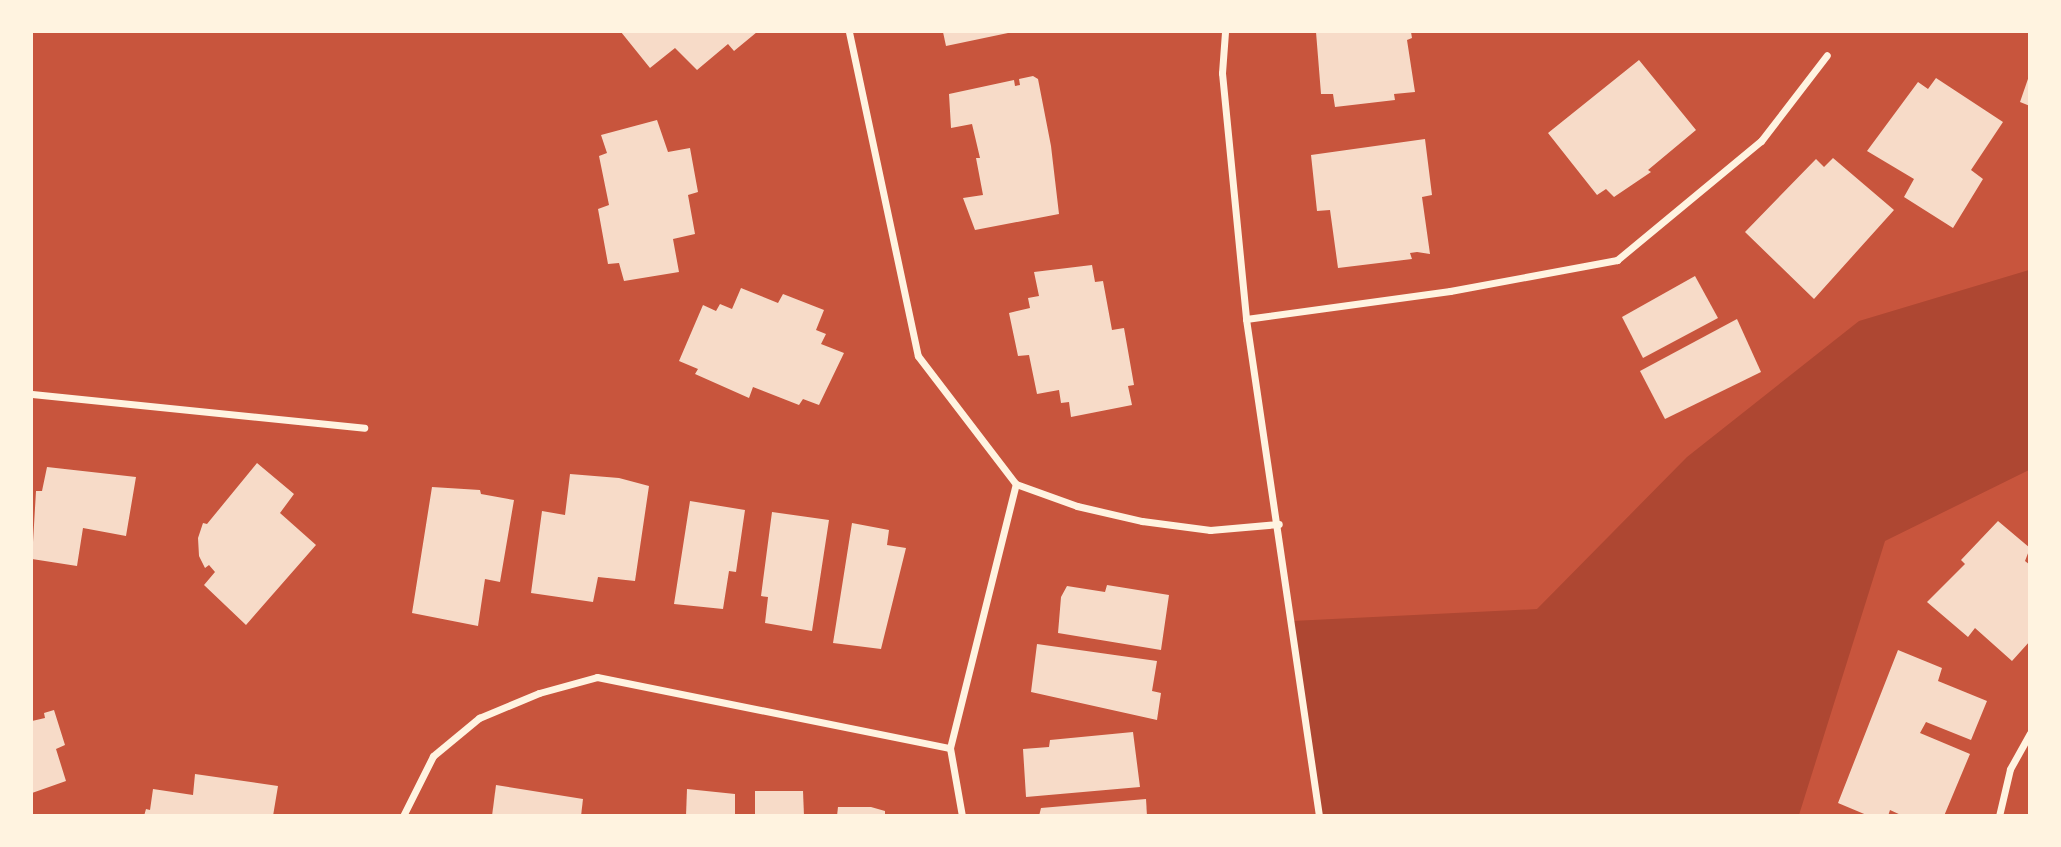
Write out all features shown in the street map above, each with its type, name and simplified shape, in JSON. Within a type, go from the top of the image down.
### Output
[{"type":"street","points":[[849,32],[918,355],[1016,484],[1077,506],[1142,521],[1210,530],[1279,524]]},
{"type":"street","points":[[1226,32],[1222,74],[1246,319],[1279,524],[1319,816]]},
{"type":"street","points":[[1246,319],[1450,290],[1617,260],[1761,141],[1827,55]]},
{"type":"street","points":[[32,394],[364,428]]},
{"type":"street","points":[[962,816],[950,748],[1016,484]]},
{"type":"street","points":[[403,816],[433,756],[479,718],[538,693],[597,677],[950,748]]},
{"type":"street","points":[[1999,816],[2010,769],[2029,733]]},
{"type":"shaded area","points":[[2029,270],[2029,470],[1885,541],[1799,815],[1319,815],[1292,621],[1537,609],[1687,457],[1859,321]]},
{"type":"building","points":[[621,32],[757,32],[734,51],[728,44],[697,70],[675,48],[650,68]]},
{"type":"building","points":[[943,32],[1008,32],[1008,33],[946,46]]},
{"type":"building","points":[[1316,32],[1411,32],[1412,38],[1407,40],[1415,92],[1394,94],[1395,100],[1335,107],[1333,94],[1321,94]]},
{"type":"building","points":[[1639,60],[1696,130],[1648,170],[1651,172],[1614,197],[1606,189],[1597,195],[1548,133]]},
{"type":"building","points":[[1033,76],[1038,79],[1051,146],[1059,214],[975,230],[963,198],[983,195],[976,158],[980,158],[972,124],[951,128],[949,94],[1014,80],[1015,86],[1020,85],[1019,79]]},
{"type":"building","points":[[2030,76],[2030,106],[2020,102]]},
{"type":"building","points":[[1936,78],[2003,122],[1971,170],[1983,179],[1953,228],[1904,197],[1914,179],[1867,151],[1918,82],[1928,89]]},
{"type":"building","points":[[657,120],[668,152],[690,148],[698,192],[688,195],[695,234],[673,239],[679,272],[624,281],[619,263],[608,264],[598,209],[609,205],[599,156],[607,153],[601,135]]},
{"type":"building","points":[[1425,139],[1432,195],[1422,197],[1430,254],[1410,253],[1412,259],[1338,268],[1330,210],[1317,211],[1311,155]]},
{"type":"building","points":[[1833,158],[1894,210],[1814,299],[1745,232],[1816,159],[1824,167]]},
{"type":"building","points":[[1092,265],[1095,282],[1103,281],[1112,330],[1124,328],[1134,385],[1128,386],[1132,405],[1071,417],[1069,402],[1061,403],[1059,390],[1037,394],[1029,355],[1018,356],[1009,313],[1030,308],[1028,298],[1039,296],[1034,272]]},
{"type":"building","points":[[1695,276],[1718,318],[1643,358],[1622,317]]},
{"type":"building","points":[[741,288],[778,303],[783,294],[824,310],[816,330],[826,334],[821,344],[844,353],[819,405],[803,399],[799,405],[753,387],[749,398],[695,374],[698,369],[679,361],[703,305],[716,311],[720,304],[732,309]]},
{"type":"building","points":[[1737,319],[1761,372],[1665,419],[1640,371]]},
{"type":"building","points":[[257,463],[294,494],[280,513],[316,545],[246,625],[204,585],[215,572],[209,565],[205,568],[199,556],[198,538],[203,523],[207,524]]},
{"type":"building","points":[[47,467],[136,477],[126,536],[83,528],[77,566],[32,559],[36,491],[42,491]]},
{"type":"building","points":[[570,474],[619,478],[649,486],[635,581],[598,577],[593,602],[531,593],[542,511],[565,515]]},
{"type":"building","points":[[432,487],[480,490],[481,494],[514,500],[500,582],[485,579],[478,626],[412,613]]},
{"type":"building","points":[[690,501],[745,510],[736,572],[729,571],[723,609],[674,604]]},
{"type":"building","points":[[772,512],[829,520],[812,631],[765,623],[768,597],[761,596]]},
{"type":"building","points":[[1998,521],[2030,548],[2025,561],[2030,565],[2030,641],[2012,661],[1975,628],[1968,637],[1927,602],[1965,564],[1961,560]]},
{"type":"building","points":[[852,523],[889,530],[887,545],[906,548],[881,649],[833,643]]},
{"type":"building","points":[[1107,585],[1169,595],[1161,650],[1058,633],[1061,597],[1067,586],[1105,592]]},
{"type":"building","points":[[1037,644],[1157,661],[1152,691],[1161,693],[1157,720],[1031,692]]},
{"type":"building","points":[[1898,650],[1942,668],[1938,681],[1987,701],[1971,740],[1926,722],[1920,733],[1970,754],[1944,816],[1903,816],[1890,810],[1888,816],[1869,816],[1838,803]]},
{"type":"building","points":[[54,710],[65,745],[56,749],[66,781],[32,793],[32,721],[45,718],[44,713]]},
{"type":"building","points":[[1133,732],[1140,787],[1026,797],[1023,749],[1049,747],[1050,740]]},
{"type":"building","points":[[195,774],[278,786],[273,816],[144,816],[146,809],[150,810],[153,789],[193,795]]},
{"type":"building","points":[[496,785],[583,799],[581,816],[492,816]]},
{"type":"building","points":[[687,789],[735,794],[735,816],[686,816]]},
{"type":"building","points":[[755,791],[803,791],[804,816],[755,816]]},
{"type":"building","points":[[1146,799],[1147,816],[1039,816],[1041,808]]},
{"type":"building","points":[[838,807],[871,807],[885,811],[885,816],[837,816]]}]
